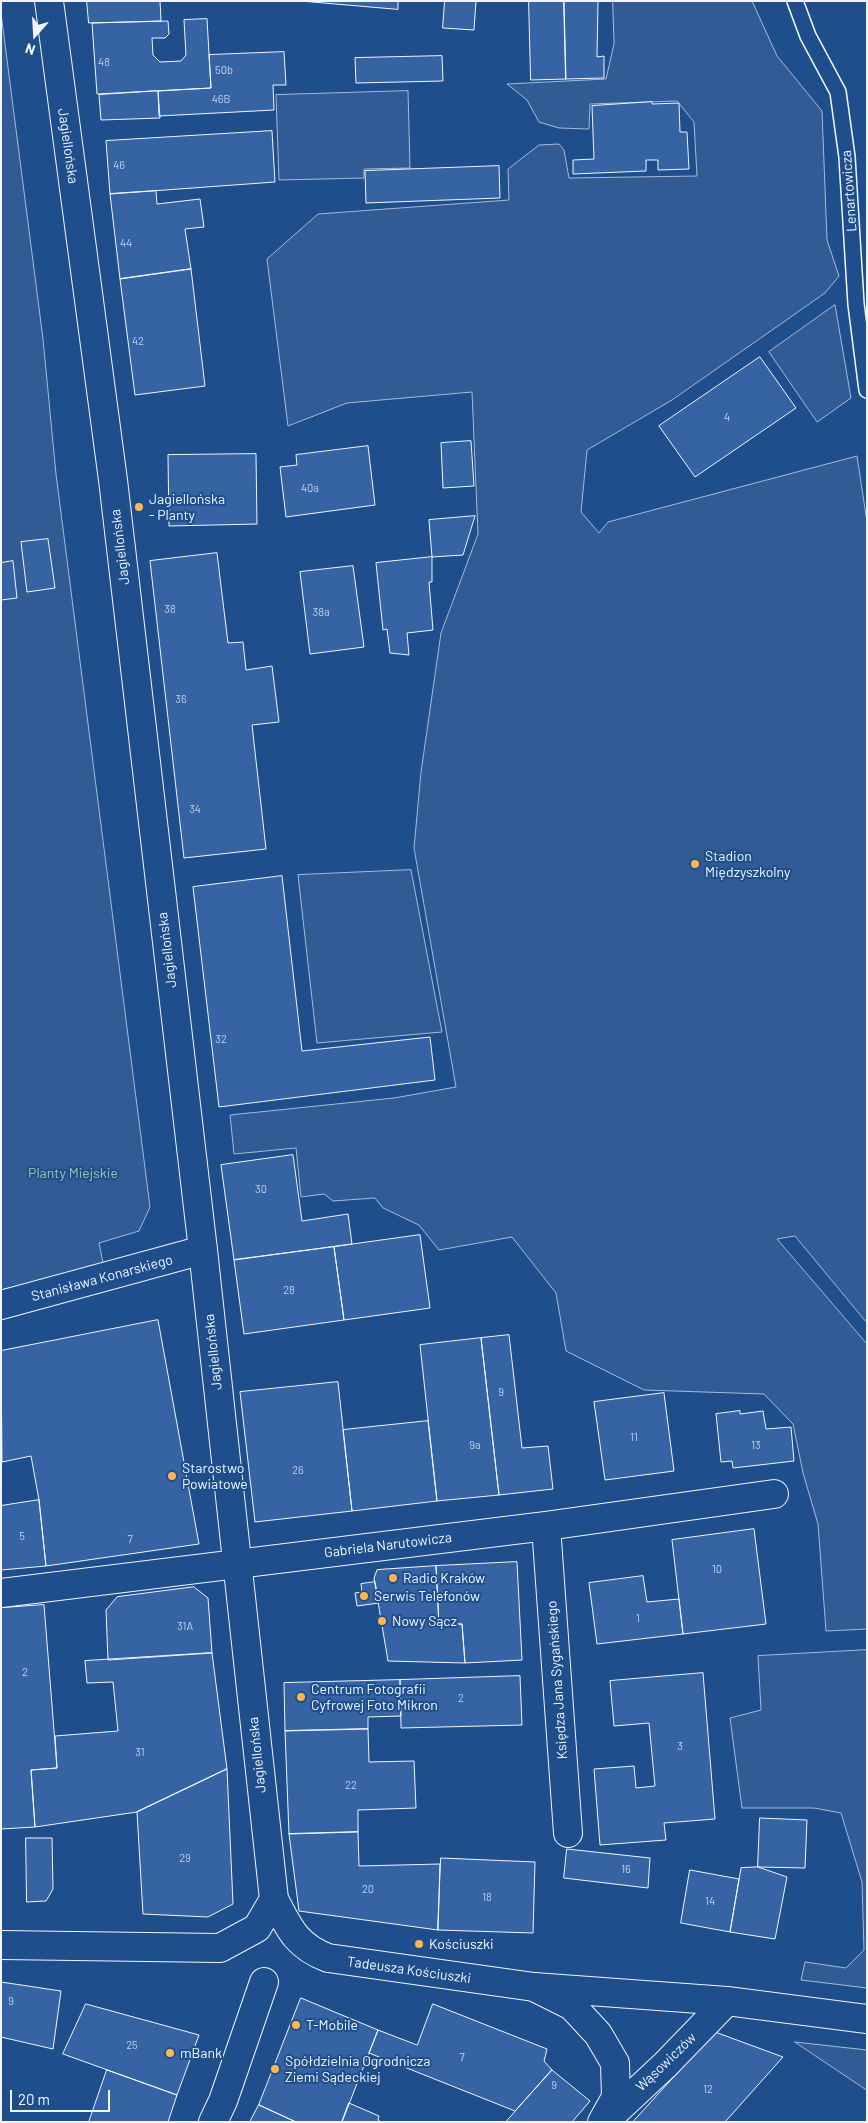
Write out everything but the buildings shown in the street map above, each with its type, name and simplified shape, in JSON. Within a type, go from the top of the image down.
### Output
[{"type":"street","name":"Jagiellońska","points":[[49,1],[113,480],[203,1250],[274,1899]]},
{"type":"street","name":"Stanisława Konarskiego","points":[[1,1305],[203,1250]]},
{"type":"street","name":"Gabriela Narutowicza","points":[[1,1592],[546,1526],[774,1494]]},
{"type":"street","name":"Księdza Jana Sygańskiego","points":[[546,1526],[568,1833]]},
{"type":"street","points":[[1,1945],[220,1948],[257,1928],[274,1899]]},
{"type":"street","name":"Tadeusza Kościuszki","points":[[274,1899],[291,1932],[311,1952],[328,1958],[534,1987],[727,2001],[867,2019]]},
{"type":"street","points":[[213,2122],[223,2101],[264,1982]]},
{"type":"street","name":"Wąsowiczów","points":[[534,1987],[572,2006],[598,2034],[615,2063],[616,2097],[603,2122]]},
{"type":"street","name":"Wąsowiczów","points":[[603,2122],[665,2065],[727,2001]]},
{"type":"lane","name":"Lenartowicza","points":[[796,1],[808,36],[838,92],[847,157],[856,304],[867,390]]},
{"type":"shaded area","points":[[613,1],[752,1],[777,56],[822,111],[827,240],[839,276],[825,293],[672,400],[587,450],[581,512],[599,533],[608,522],[857,456],[867,522],[867,1323],[795,1236],[777,1239],[867,1344],[867,1629],[826,1631],[818,1524],[803,1473],[793,1424],[764,1394],[644,1390],[566,1351],[556,1293],[512,1237],[439,1250],[419,1225],[383,1208],[375,1198],[333,1201],[324,1194],[301,1197],[296,1148],[234,1154],[230,1115],[394,1098],[456,1087],[414,848],[421,772],[441,633],[478,534],[472,392],[347,403],[288,426],[267,259],[318,214],[509,200],[508,169],[539,145],[559,144],[564,150],[569,178],[697,176],[694,122],[677,101],[590,104],[589,129],[559,128],[539,122],[527,100],[507,84],[606,79],[614,44]]},
{"type":"shaded area","name":"Planty Miejskie","points":[[1,13],[43,339],[56,474],[150,1207],[139,1231],[99,1243],[103,1263],[1,1290]]},
{"type":"shaded area","points":[[408,91],[410,168],[364,169],[364,178],[279,180],[276,95]]},
{"type":"shaded area","points":[[835,305],[851,398],[817,422],[769,352]]},
{"type":"shaded area","points":[[411,870],[442,1032],[317,1043],[298,875]]},
{"type":"shaded area","points":[[867,1650],[867,1988],[801,1980],[805,1962],[846,1968],[864,1950],[862,1882],[841,1813],[814,1808],[742,1808],[730,1718],[761,1710],[758,1656]]},
{"type":"shaded area","points":[[795,2042],[867,2050],[867,2090]]},
{"type":"place","name":"Jagiellońska - Planty","points":[[139,507]]},
{"type":"place","name":"Stadion Międzyszkolny","points":[[695,864]]},
{"type":"place","name":"Starostwo Powiatowe","points":[[172,1476]]},
{"type":"place","name":"Radio Kraków","points":[[393,1578]]},
{"type":"place","name":"Serwis Telefonów","points":[[364,1596]]},
{"type":"place","name":"Nowy Sącz","points":[[382,1621]]},
{"type":"place","name":"Centrum Fotografii Cyfrowej Foto Mikron","points":[[301,1697]]},
{"type":"place","name":"Kościuszki","points":[[419,1944]]},
{"type":"place","name":"T-Mobile","points":[[296,2025]]},
{"type":"place","name":"mBank","points":[[170,2053]]},
{"type":"place","name":"Spółdzielnia Ogrodnicza Ziemi Sądeckiej","points":[[275,2069]]}]
